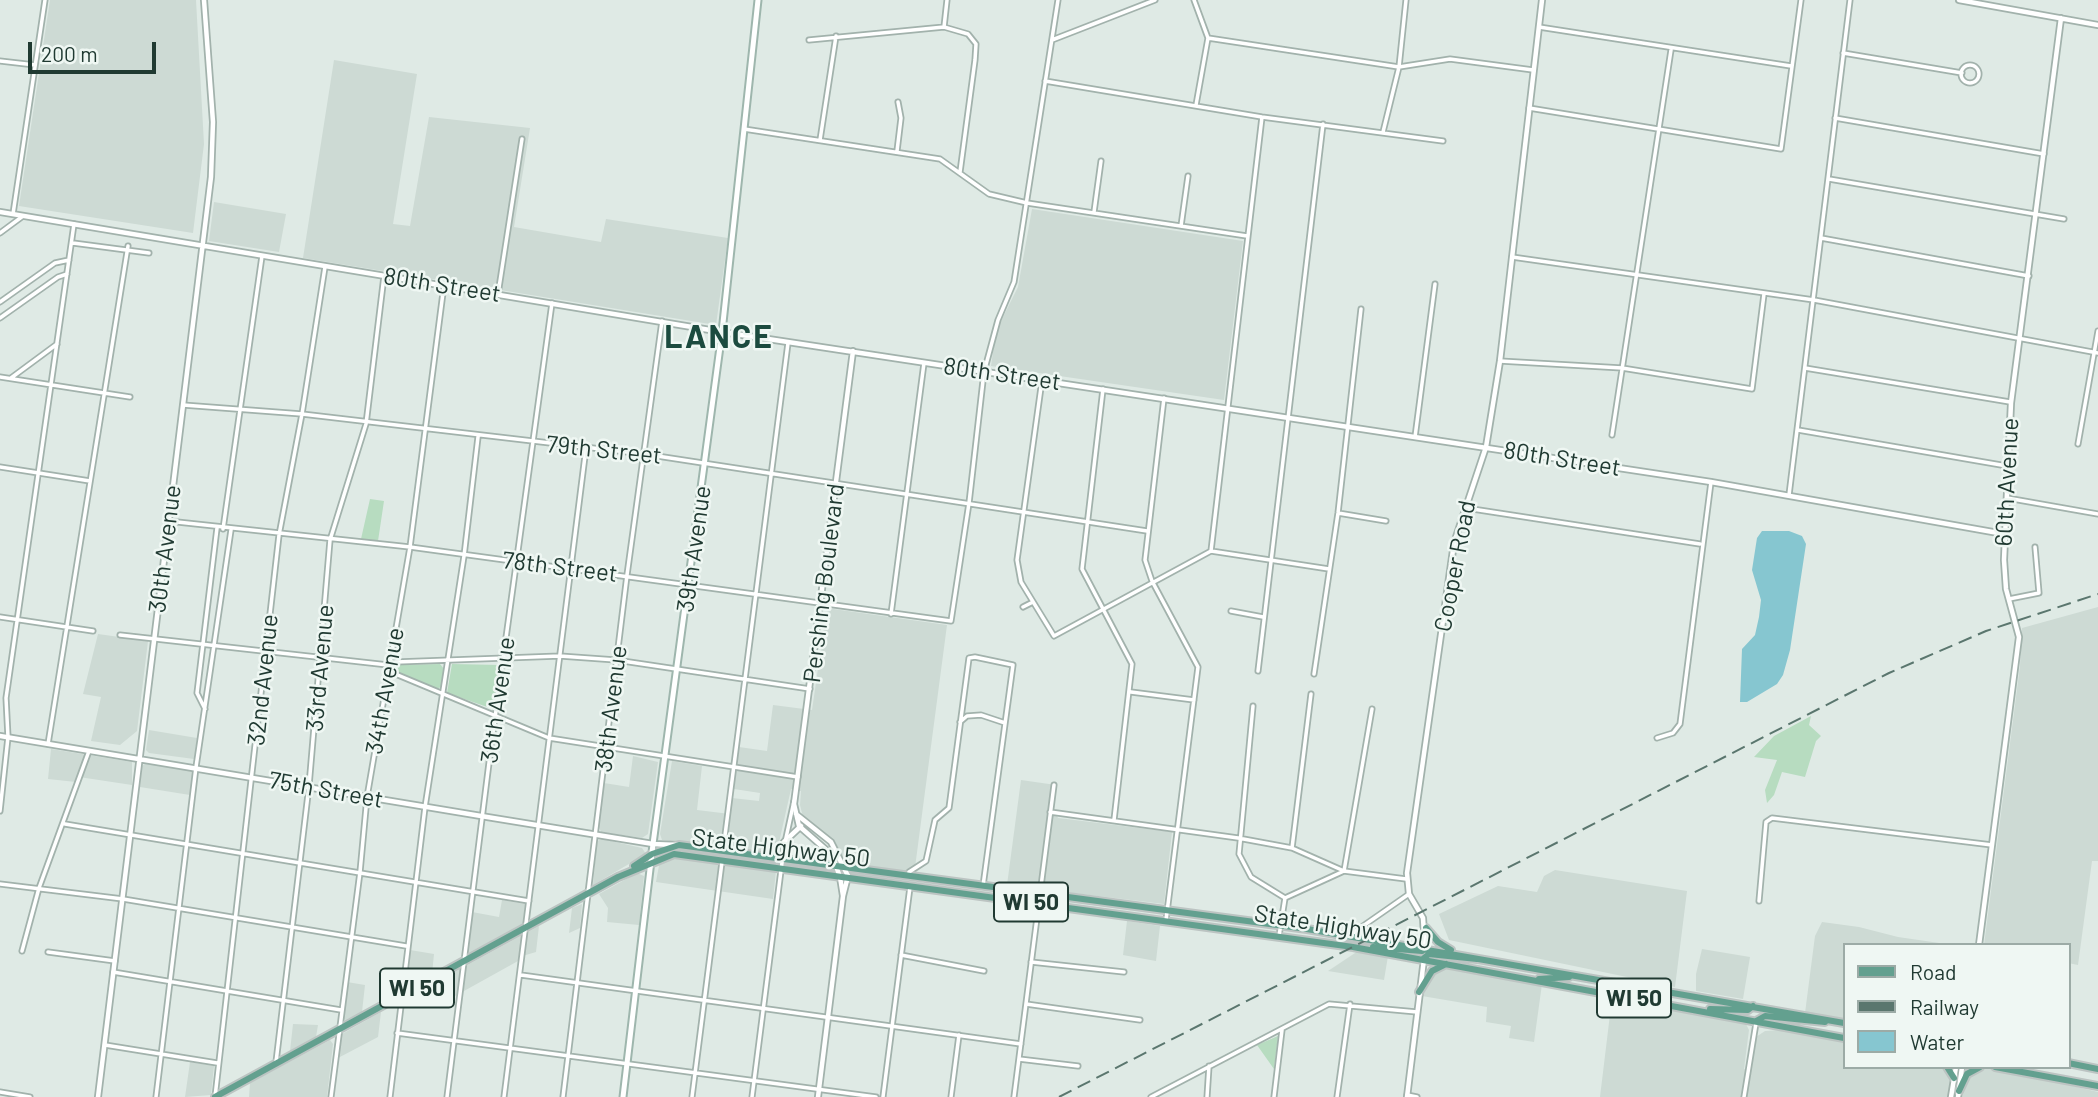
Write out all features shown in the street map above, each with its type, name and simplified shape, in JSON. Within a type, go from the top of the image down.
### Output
[{"type":"main road","name":"39th Avenue","points":[[624,1097],[653,844],[722,332],[758,0]]},
{"type":"main road","name":"State Highway 50","points":[[588,893],[662,851],[679,845],[1348,936],[1842,1022]]},
{"type":"main road","name":"State Highway 50","points":[[652,858],[674,854],[781,867],[1364,948],[1842,1038]]},
{"type":"main road","name":"WI 50","points":[[215,1097],[588,893]]},
{"type":"main road","points":[[1426,928],[1438,942],[1455,953]]},
{"type":"main road","points":[[1364,948],[1418,951],[1426,948]]},
{"type":"main road","points":[[1424,958],[1429,954],[1460,959],[1489,959]]},
{"type":"main road","points":[[1419,992],[1432,971],[1448,963]]},
{"type":"main road","points":[[1538,980],[1545,976],[1582,976]]},
{"type":"main road","points":[[1677,1006],[1738,1011],[1754,1006]]},
{"type":"main road","points":[[1756,1021],[1765,1016],[1806,1023],[1842,1022]]},
{"type":"main road","points":[[2070,1063],[2098,1069]]},
{"type":"main road","points":[[1948,1069],[1954,1078]]},
{"type":"main road","points":[[1958,1094],[1967,1074],[1976,1069]]},
{"type":"main road","points":[[2006,1069],[2098,1086]]},
{"type":"street","points":[[13,214],[45,0]]},
{"type":"street","name":"30th Avenue","points":[[98,1097],[204,247],[212,134],[204,0]]},
{"type":"street","points":[[944,27],[947,0]]},
{"type":"street","points":[[969,503],[984,372],[998,320],[1014,282],[1058,0]]},
{"type":"street","points":[[1052,40],[1155,0]]},
{"type":"street","points":[[1194,0],[1208,38],[1196,105]]},
{"type":"street","points":[[1383,132],[1399,67],[1406,0]]},
{"type":"street","name":"Cooper Road","points":[[1426,928],[1421,912],[1409,894],[1406,879],[1446,592],[1464,508],[1486,447],[1500,361],[1542,0]]},
{"type":"street","points":[[1529,108],[1781,149],[1801,0]]},
{"type":"street","points":[[1789,495],[1850,0]]},
{"type":"street","points":[[1959,0],[2098,24]]},
{"type":"street","name":"60th Avenue","points":[[1979,943],[2019,637],[2004,578],[2005,498],[2011,403],[2038,214],[2061,18]]},
{"type":"street","points":[[809,40],[944,27],[968,34],[976,44],[960,172]]},
{"type":"street","points":[[1539,27],[1671,50],[1791,66]]},
{"type":"street","points":[[820,140],[836,36]]},
{"type":"street","points":[[1208,38],[1399,67],[1450,59],[1533,70]]},
{"type":"street","points":[[1612,435],[1671,50]]},
{"type":"street","points":[[1843,53],[1962,73]]},
{"type":"street","points":[[0,61],[35,65]]},
{"type":"street","points":[[1970,66],[1978,69],[1979,75],[1975,82],[1969,83],[1964,81],[1962,73],[1970,66]]},
{"type":"street","points":[[1045,81],[1262,117],[1443,141]]},
{"type":"street","points":[[897,150],[901,118],[898,102]]},
{"type":"street","points":[[1211,551],[1262,117]]},
{"type":"street","points":[[1835,118],[2044,154]]},
{"type":"street","points":[[1258,671],[1323,124]]},
{"type":"street","points":[[744,129],[897,150],[940,159],[989,194],[1027,203],[1247,236]]},
{"type":"street","points":[[498,294],[522,139]]},
{"type":"street","points":[[1094,212],[1101,161]]},
{"type":"street","points":[[1181,226],[1188,176]]},
{"type":"street","points":[[1829,178],[2064,219]]},
{"type":"street","name":"80th Street","points":[[0,212],[722,332],[1711,482],[2004,534]]},
{"type":"street","points":[[0,233],[23,216]]},
{"type":"street","points":[[0,811],[8,737],[6,698],[74,225]]},
{"type":"street","points":[[1821,238],[2029,275]]},
{"type":"street","points":[[73,243],[128,248],[149,254]]},
{"type":"street","points":[[48,744],[128,248]]},
{"type":"street","points":[[223,528],[262,256]]},
{"type":"street","points":[[1512,257],[1814,300],[2097,352]]},
{"type":"street","points":[[0,302],[55,263],[69,260]]},
{"type":"street","name":"32nd Avenue","points":[[215,1097],[279,535],[302,414],[325,266]]},
{"type":"street","points":[[0,318],[58,277],[67,274]]},
{"type":"street","name":"33rd Avenue","points":[[276,1064],[309,786],[330,540],[366,424],[384,276]]},
{"type":"street","points":[[1415,437],[1435,284]]},
{"type":"street","name":"34th Avenue","points":[[331,1097],[367,797],[410,547],[444,285]]},
{"type":"street","points":[[1500,361],[1622,369],[1752,389],[1764,295]]},
{"type":"street","name":"36th Avenue","points":[[447,1097],[481,817],[552,303]]},
{"type":"street","points":[[1314,674],[1338,513],[1361,309]]},
{"type":"street","name":"38th Avenue","points":[[563,1097],[626,575],[662,321]]},
{"type":"street","points":[[2078,444],[2097,352],[2098,331]]},
{"type":"street","points":[[723,851],[747,680],[788,342]]},
{"type":"street","points":[[11,379],[57,344]]},
{"type":"street","name":"Pershing Boulevard","points":[[843,896],[839,866],[831,842],[802,825],[796,814],[795,799],[853,351]]},
{"type":"street","points":[[891,614],[924,363]]},
{"type":"street","points":[[1805,368],[2011,403]]},
{"type":"street","points":[[0,377],[130,397]]},
{"type":"street","points":[[1042,380],[1017,560],[1021,582],[1054,636],[1211,551],[1329,569]]},
{"type":"street","points":[[1103,389],[1085,521],[1082,569],[1132,664],[1131,692],[1114,820]]},
{"type":"street","points":[[1164,398],[1145,560],[1152,581],[1198,667],[1166,921]]},
{"type":"street","name":"79th Street","points":[[183,405],[302,414],[366,424],[706,462],[1147,531]]},
{"type":"street","points":[[1798,430],[2007,466]]},
{"type":"street","points":[[390,1097],[415,882],[464,556],[478,436]]},
{"type":"street","points":[[505,1097],[586,448]]},
{"type":"street","points":[[0,467],[90,481]]},
{"type":"street","points":[[1657,738],[1674,733],[1680,724],[1711,482]]},
{"type":"street","points":[[2005,498],[2098,514]]},
{"type":"street","name":"78th Street","points":[[168,521],[231,530],[410,547],[689,583],[951,621],[969,503]]},
{"type":"street","points":[[1464,508],[1701,545]]},
{"type":"street","points":[[1338,513],[1386,521]]},
{"type":"street","points":[[205,711],[197,693],[217,528]]},
{"type":"street","points":[[156,1097],[196,767],[231,530]]},
{"type":"street","points":[[2009,599],[2039,593],[2035,547]]},
{"type":"street","points":[[1023,607],[1033,602]]},
{"type":"street","points":[[1231,611],[1263,617]]},
{"type":"street","points":[[0,617],[93,631]]},
{"type":"street","points":[[120,635],[388,666],[396,662],[560,656],[616,660],[811,689]]},
{"type":"street","points":[[909,872],[926,861],[935,820],[949,808],[969,658],[975,656],[1013,665],[983,886]]},
{"type":"street","points":[[388,666],[393,673],[549,737],[665,758],[798,777]]},
{"type":"street","points":[[1131,692],[1194,700]]},
{"type":"street","points":[[1292,848],[1311,695]]},
{"type":"street","points":[[1253,706],[1238,838],[1239,854],[1251,877],[1285,898]]},
{"type":"street","points":[[1344,872],[1372,709]]},
{"type":"street","points":[[960,722],[967,716],[981,715],[1006,723]]},
{"type":"street","name":"75th Street","points":[[0,736],[481,817],[653,844],[679,845]]},
{"type":"street","points":[[22,951],[39,888],[65,824],[90,750]]},
{"type":"street","points":[[1014,1097],[1054,785]]},
{"type":"street","points":[[752,1097],[784,842],[795,799]]},
{"type":"street","points":[[1050,812],[1178,828],[1292,848],[1344,872],[1406,879]]},
{"type":"street","points":[[1759,901],[1766,822],[1772,818],[1992,845]]},
{"type":"street","points":[[65,824],[187,842],[529,901]]},
{"type":"street","points":[[784,842],[802,825]]},
{"type":"street","name":"75th Street","points":[[653,844],[662,851],[674,854]]},
{"type":"street","points":[[692,1097],[722,860]]},
{"type":"street","name":"Pershing Boulevard","points":[[818,1097],[843,896],[848,877],[839,866]]},
{"type":"street","points":[[1285,898],[1344,872]]},
{"type":"street","points":[[0,884],[123,898],[407,947]]},
{"type":"street","points":[[883,1097],[910,885]]},
{"type":"street","points":[[1348,936],[1409,894]]},
{"type":"street","points":[[1279,936],[1285,898]]},
{"type":"street","points":[[1417,1097],[1407,1096],[1426,948],[1426,928]]},
{"type":"street","points":[[48,952],[115,961]]},
{"type":"street","points":[[901,955],[984,971]]},
{"type":"street","points":[[1031,962],[1124,972]]},
{"type":"street","points":[[113,972],[341,1010]]},
{"type":"street","points":[[521,975],[1021,1044]]},
{"type":"street","points":[[1026,1004],[1140,1020]]},
{"type":"street","points":[[1151,1097],[1282,1031],[1329,1004],[1417,1012]]},
{"type":"street","points":[[1338,1097],[1350,1004]]},
{"type":"street","points":[[1744,1097],[1756,1021]]},
{"type":"street","points":[[1274,1097],[1282,1031]]},
{"type":"street","points":[[397,1033],[876,1097]]},
{"type":"street","points":[[951,1097],[959,1035]]},
{"type":"street","points":[[105,1045],[217,1063]]},
{"type":"street","points":[[1019,1059],[1078,1066]]},
{"type":"street","points":[[1207,1097],[1209,1066]]},
{"type":"street","points":[[1951,1097],[1955,1069]]},
{"type":"street","points":[[1958,1094],[1962,1069]]},
{"type":"street","points":[[0,1092],[30,1097]]},
{"type":"shaded area","points":[[50,0],[196,0],[204,144],[193,233],[19,206]]},
{"type":"shaded area","points":[[334,60],[417,74],[393,224],[410,226],[429,117],[530,128],[514,227],[601,242],[606,219],[728,238],[716,325],[303,258]]},
{"type":"shaded area","points":[[214,202],[286,214],[279,252],[209,241]]},
{"type":"shaded area","points":[[1032,209],[1243,241],[1224,400],[991,366],[996,331],[1018,287]]},
{"type":"shaded area","points":[[2098,607],[2098,861],[2092,861],[2078,965],[2070,963],[2070,943],[1984,943],[2020,666],[2022,628]]},
{"type":"shaded area","points":[[828,610],[947,625],[914,875],[844,863],[833,842],[803,817],[801,791],[791,789],[776,856],[662,840],[660,834],[672,761],[702,766],[697,810],[730,814],[732,798],[759,801],[760,793],[734,789],[739,747],[767,751],[773,705],[812,710],[825,620]]},
{"type":"shaded area","points":[[98,634],[148,641],[137,731],[120,745],[91,741],[101,697],[83,694]]},
{"type":"shaded area","points":[[149,730],[197,738],[194,759],[149,753],[146,750]]},
{"type":"shaded area","points":[[51,749],[132,762],[132,785],[79,777],[76,782],[48,779]]},
{"type":"shaded area","points":[[633,756],[658,762],[648,834],[642,838],[601,832],[599,827],[604,783],[629,787]]},
{"type":"shaded area","points":[[146,763],[193,770],[190,795],[140,787],[142,766]]},
{"type":"shaded area","points":[[1021,780],[1056,785],[1053,807],[1058,818],[1172,832],[1164,904],[1007,885]]},
{"type":"shaded area","points":[[602,839],[642,848],[646,854],[593,885],[597,841]]},
{"type":"shaded area","points":[[675,857],[776,871],[773,899],[656,882],[660,860]]},
{"type":"shaded area","points":[[1555,870],[1687,891],[1675,987],[1449,940],[1439,914],[1498,886],[1537,892],[1544,876]]},
{"type":"shaded area","points":[[637,873],[644,876],[639,925],[607,922],[608,908],[599,894]]},
{"type":"shaded area","points":[[502,900],[525,904],[523,925],[468,953],[472,912],[499,917]]},
{"type":"shaded area","points":[[582,904],[580,928],[569,933],[572,908]]},
{"type":"shaded area","points":[[1127,921],[1160,926],[1156,961],[1123,955]]},
{"type":"shaded area","points":[[1822,922],[1939,943],[1842,943],[1842,1020],[1805,1013],[1815,936]]},
{"type":"shaded area","points":[[539,926],[536,952],[519,957],[518,961],[446,1001],[449,975]]},
{"type":"shaded area","points":[[1702,949],[1750,957],[1743,999],[1696,991],[1696,974]]},
{"type":"shaded area","points":[[410,950],[434,954],[432,974],[407,987]]},
{"type":"shaded area","points":[[1358,951],[1388,956],[1384,980],[1328,971]]},
{"type":"shaded area","points":[[1433,965],[1542,984],[1534,1042],[1509,1038],[1511,1026],[1486,1022],[1487,1007],[1422,996],[1426,974]]},
{"type":"shaded area","points":[[347,982],[365,985],[362,1012],[345,1020],[343,1018]]},
{"type":"shaded area","points":[[1612,998],[1745,1022],[1749,1030],[1744,1069],[1750,1070],[1756,1037],[1765,1031],[1780,1030],[1842,1041],[1842,1069],[1955,1069],[1952,1097],[1600,1097]]},
{"type":"shaded area","points":[[381,1012],[378,1037],[338,1058],[342,1034]]},
{"type":"shaded area","points":[[293,1024],[318,1025],[316,1037],[290,1051]]},
{"type":"shaded area","points":[[330,1040],[333,1044],[327,1097],[249,1097],[250,1083]]},
{"type":"shaded area","points":[[190,1062],[214,1066],[211,1095],[185,1097]]},
{"type":"shaded area","points":[[1971,1069],[2002,1069],[2098,1092],[2098,1097],[1959,1097]]},
{"type":"green space","points":[[370,499],[384,501],[378,541],[361,539]]},
{"type":"green space","points":[[440,664],[444,669],[441,687],[437,689],[395,672],[396,665]]},
{"type":"green space","points":[[452,664],[500,665],[493,709],[447,693]]},
{"type":"green space","points":[[1811,716],[1809,725],[1821,736],[1816,741],[1805,777],[1782,772],[1774,795],[1767,803],[1765,790],[1777,760],[1754,757],[1774,736]]},
{"type":"green space","points":[[1278,1036],[1274,1069],[1257,1045]]},
{"type":"water","points":[[1762,531],[1789,531],[1802,536],[1806,544],[1790,650],[1783,675],[1777,684],[1747,702],[1740,702],[1742,649],[1755,635],[1759,617],[1761,600],[1752,570],[1757,538]]},
{"type":"railway","points":[[1059,1097],[1889,673],[1986,631],[2098,594]]},
{"type":"district","name":"LANCE","points":[[719,337]]}]
